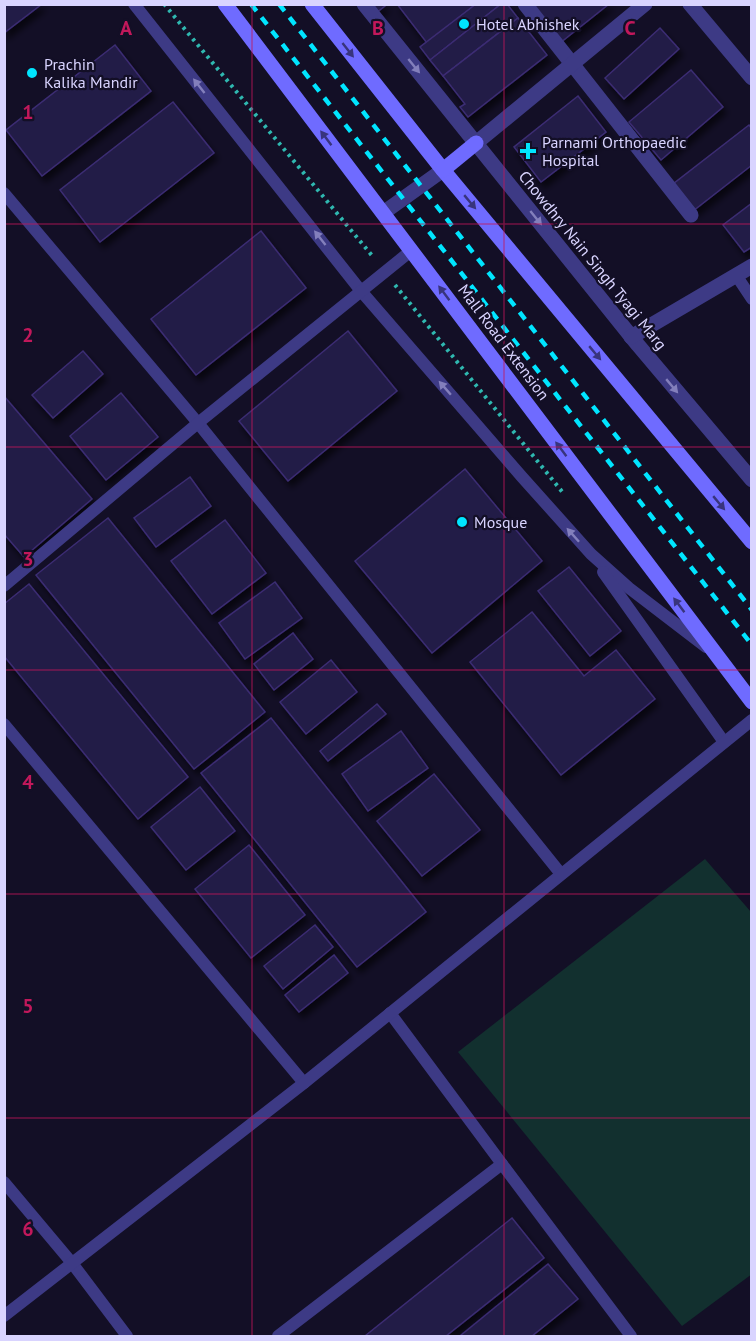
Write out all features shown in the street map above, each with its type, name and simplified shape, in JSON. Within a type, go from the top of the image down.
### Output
[{"type":"main road","name":"Mall Road Extension","points":[[225,4],[752,702]]},
{"type":"main road","points":[[312,4],[443,170],[752,542]]},
{"type":"main road","points":[[443,170],[476,143]]},
{"type":"street","name":"Chowdhry Nain Singh Tyagi Marg","points":[[364,4],[631,337],[751,479]]},
{"type":"street","points":[[525,4],[691,215]]},
{"type":"street","points":[[476,143],[645,4]]},
{"type":"street","points":[[690,4],[752,78]]},
{"type":"street","points":[[383,213],[443,170]]},
{"type":"street","points":[[631,337],[752,266]]},
{"type":"lane","points":[[135,4],[361,291],[591,554],[724,742]]},
{"type":"lane","points":[[4,193],[198,423],[561,874]]},
{"type":"lane","points":[[4,586],[198,423],[412,249]]},
{"type":"lane","points":[[736,275],[752,299]]},
{"type":"lane","points":[[591,554],[630,588],[714,653]]},
{"type":"lane","points":[[4,1316],[304,1083],[752,720]]},
{"type":"lane","points":[[4,724],[304,1083]]},
{"type":"lane","points":[[390,1013],[631,1336]]},
{"type":"lane","points":[[278,1336],[502,1164]]},
{"type":"lane","points":[[4,1182],[72,1263],[127,1336]]},
{"type":"path","points":[[164,4],[570,501]]},
{"type":"green space","points":[[705,859],[751,912],[752,1274],[682,1326],[458,1052]]},
{"type":"building","points":[[4,4],[42,4],[4,33]]},
{"type":"building","points":[[370,4],[384,4],[385,6],[376,13]]},
{"type":"building","points":[[397,4],[476,4],[427,43]]},
{"type":"building","name":"Hotel Abhishek","points":[[476,4],[501,4],[430,60],[420,47]]},
{"type":"building","points":[[501,4],[507,4],[518,18],[443,76],[430,60]]},
{"type":"building","points":[[538,4],[609,4],[560,43],[532,9]]},
{"type":"building","points":[[518,18],[547,55],[468,117],[460,107],[465,104],[443,76]]},
{"type":"building","points":[[660,28],[679,49],[624,99],[605,78]]},
{"type":"building","points":[[115,45],[151,91],[42,176],[6,130]]},
{"type":"building","points":[[691,70],[723,107],[661,160],[629,122]]},
{"type":"building","points":[[578,96],[606,132],[541,182],[514,147]]},
{"type":"building","points":[[173,102],[214,153],[100,242],[60,190]]},
{"type":"building","points":[[749,125],[752,129],[752,165],[693,211],[673,184]]},
{"type":"building","points":[[752,203],[752,247],[744,252],[723,225]]},
{"type":"building","points":[[261,231],[306,288],[196,375],[151,319]]},
{"type":"building","points":[[348,331],[397,391],[288,481],[239,421]]},
{"type":"building","points":[[83,351],[103,374],[53,418],[32,395]]},
{"type":"building","points":[[121,393],[158,437],[106,480],[70,436]]},
{"type":"building","points":[[4,396],[92,499],[24,557],[4,534]]},
{"type":"building","points":[[465,469],[542,561],[432,653],[355,561]]},
{"type":"building","points":[[190,477],[211,506],[156,547],[134,518]]},
{"type":"building","points":[[108,518],[265,712],[194,769],[36,575]]},
{"type":"building","points":[[225,520],[266,573],[212,614],[171,561]]},
{"type":"building","points":[[569,567],[621,631],[590,656],[538,591]]},
{"type":"building","points":[[275,582],[302,618],[245,659],[219,623]]},
{"type":"building","points":[[29,584],[188,777],[138,819],[4,656],[4,604]]},
{"type":"building","points":[[532,612],[584,676],[616,650],[655,699],[561,775],[470,662]]},
{"type":"building","points":[[293,633],[313,659],[274,690],[254,664]]},
{"type":"building","points":[[331,660],[357,692],[306,734],[280,702]]},
{"type":"building","points":[[377,704],[386,714],[328,761],[320,751]]},
{"type":"building","points":[[271,718],[426,912],[357,967],[201,773]]},
{"type":"building","points":[[401,731],[428,768],[368,811],[342,774]]},
{"type":"building","points":[[434,774],[480,830],[422,876],[377,821]]},
{"type":"building","points":[[200,787],[235,831],[186,870],[151,827]]},
{"type":"building","points":[[249,845],[305,915],[251,958],[195,889]]},
{"type":"building","points":[[315,925],[333,947],[283,989],[264,966]]},
{"type":"building","points":[[334,955],[348,973],[299,1012],[285,995]]},
{"type":"building","points":[[512,1218],[544,1258],[446,1336],[365,1336]]},
{"type":"building","points":[[548,1264],[578,1299],[532,1336],[460,1336]]},
{"type":"railway","points":[[251,4],[752,645]]},
{"type":"railway","points":[[279,4],[752,610]]},
{"type":"place","name":"Hotel Abhishek","points":[[464,24]]},
{"type":"place","name":"Prachin Kalika Mandir","points":[[32,73]]},
{"type":"place","name":"Parnami Orthopaedic Hospital","points":[[528,151]]},
{"type":"place","name":"Mosque","points":[[462,522]]}]
